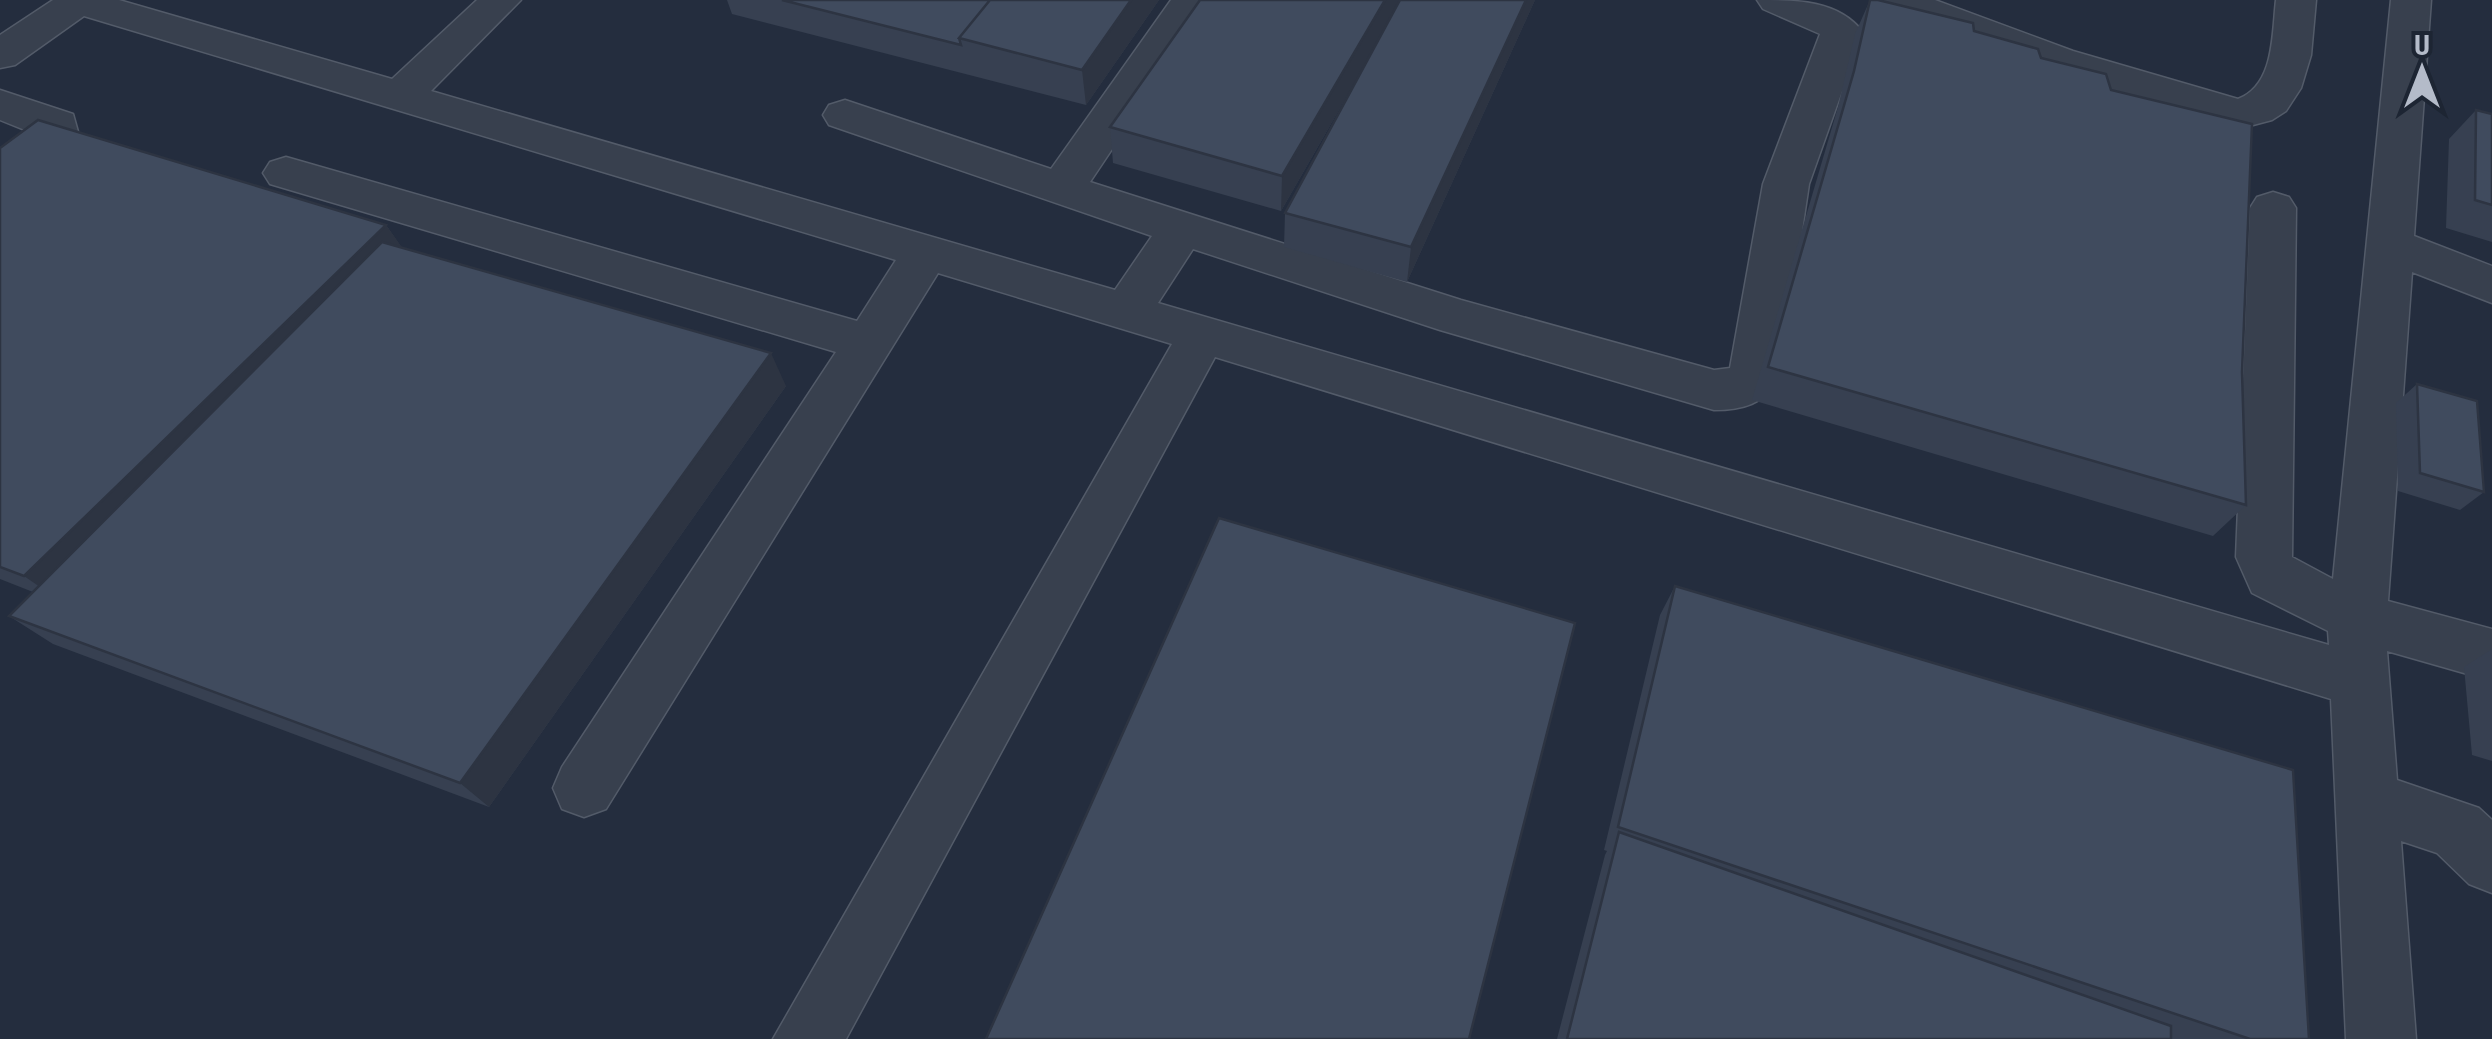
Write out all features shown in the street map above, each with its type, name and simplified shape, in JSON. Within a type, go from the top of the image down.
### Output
[{"type":"lane","points":[[398,99],[501,0]]},
{"type":"lane","points":[[1061,189],[1192,0]]},
{"type":"lane","points":[[846,115],[1181,230],[1457,317],[1714,390],[1736,390],[1754,378],[1786,184],[1842,32],[1830,20],[1777,0]]},
{"type":"lane","points":[[1898,0],[2058,61],[2238,114],[2258,112],[2274,102],[2282,86],[2292,1]]},
{"type":"lane","points":[[2381,1039],[2364,799],[2358,618],[2411,0]]},
{"type":"lane","points":[[0,55],[76,1],[925,256],[1204,332],[2359,681]]},
{"type":"lane","points":[[0,104],[57,124],[58,138],[0,190]]},
{"type":"lane","points":[[286,173],[869,343]]},
{"type":"lane","points":[[2272,208],[2264,557],[2272,576],[2358,618],[2492,655]]},
{"type":"lane","points":[[1127,311],[1181,230]]},
{"type":"lane","points":[[2391,246],[2492,285]]},
{"type":"lane","points":[[584,788],[925,256]]},
{"type":"lane","points":[[808,1039],[1204,332]]},
{"type":"lane","points":[[2364,799],[2457,830],[2492,862]]},
{"type":"building","points":[[782,0],[990,0],[959,38],[961,45]]},
{"type":"building","points":[[990,0],[1131,0],[1082,70],[959,38]]},
{"type":"building","points":[[1200,0],[1385,0],[1282,176],[1110,127]]},
{"type":"building","points":[[1400,0],[1526,0],[1411,247],[1285,213]]},
{"type":"building","points":[[1870,0],[1973,23],[1974,31],[2038,49],[2041,58],[2106,74],[2111,90],[2252,124],[2242,372],[2246,505],[1768,367],[1854,71]]},
{"type":"building","points":[[2476,110],[2492,114],[2492,205],[2475,200]]},
{"type":"building","points":[[38,120],[386,225],[24,576],[0,567],[0,148]]},
{"type":"building","points":[[382,242],[771,353],[460,783],[9,616]]},
{"type":"building","points":[[2417,384],[2477,401],[2484,492],[2420,473]]},
{"type":"building","points":[[1219,518],[1575,623],[1469,1039],[986,1039]]},
{"type":"building","points":[[1675,586],[2293,770],[2309,1039],[2250,1039],[1618,827]]},
{"type":"building","points":[[1619,832],[2171,1026],[2171,1039],[1567,1039]]}]
